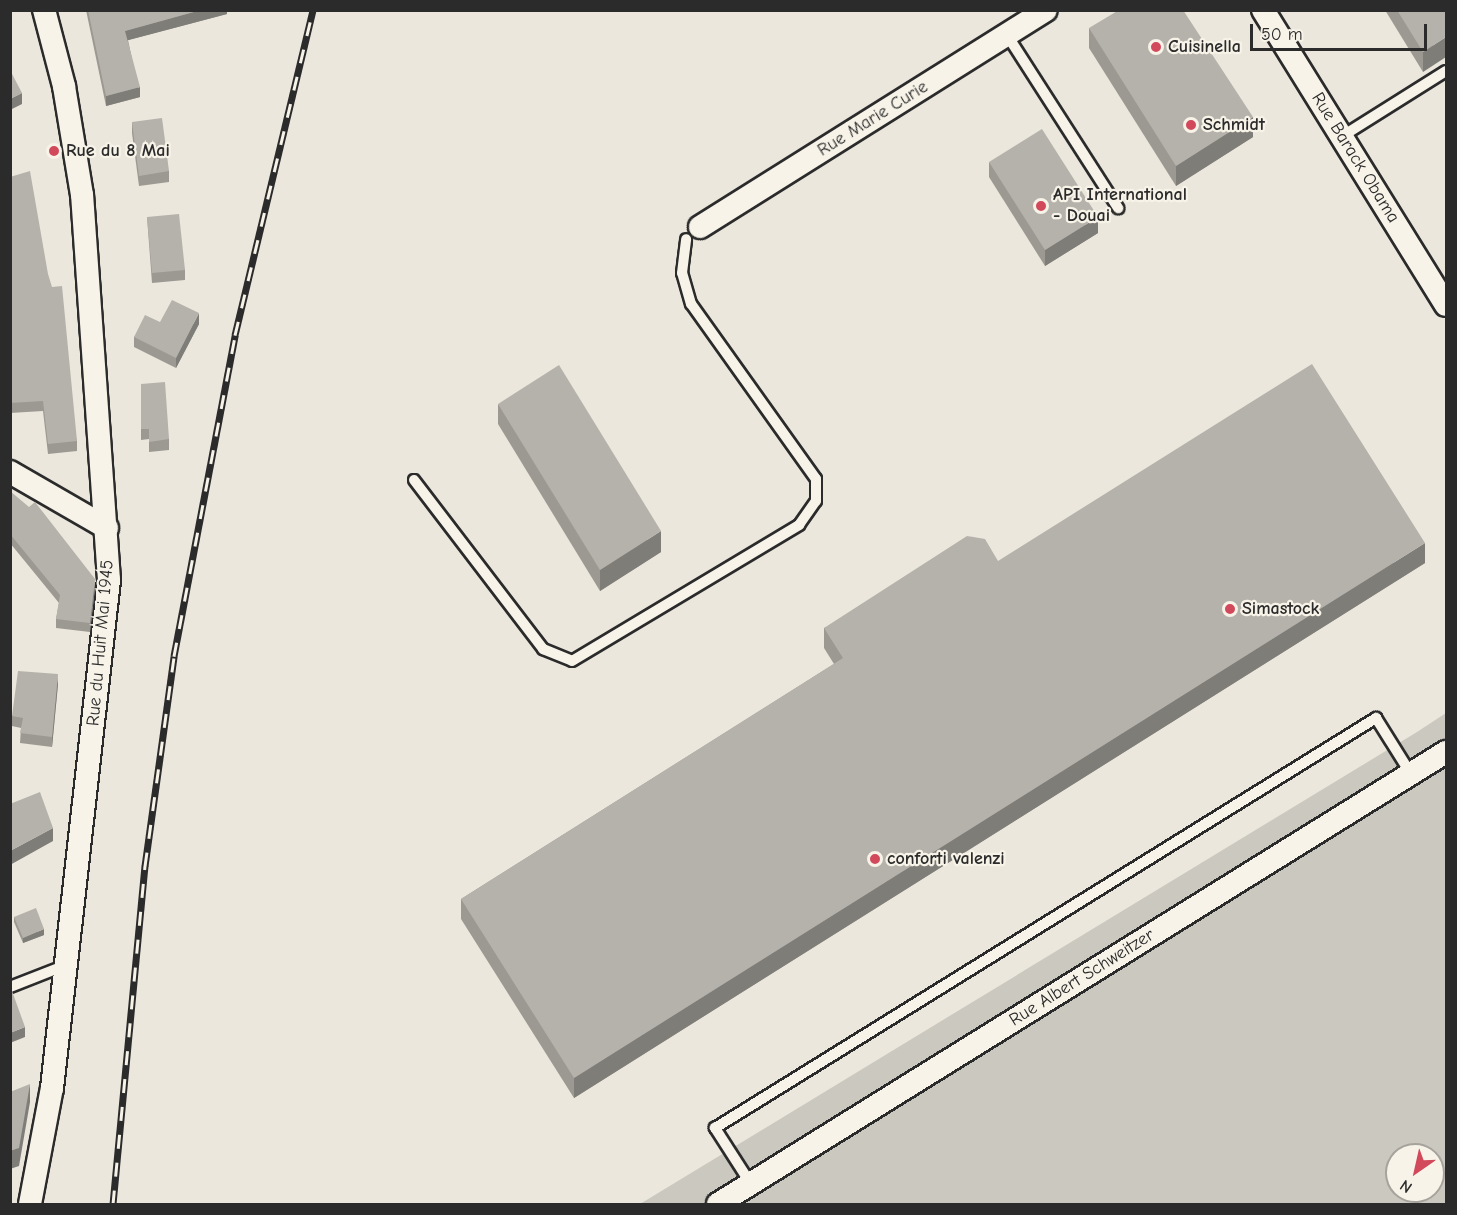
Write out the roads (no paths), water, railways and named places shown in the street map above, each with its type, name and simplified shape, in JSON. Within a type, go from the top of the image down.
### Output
[{"type":"street","name":"Rue du Huit Mai 1945","points":[[30,1204],[67,965],[108,602],[107,528],[82,195],[64,86],[44,10]]},
{"type":"street","name":"Rue Marie Curie","points":[[693,233],[1046,10]]},
{"type":"street","name":"Rue Barack Obama","points":[[1263,10],[1446,304]]},
{"type":"street","points":[[10,472],[53,502],[107,528]]},
{"type":"street","name":"Rue Albert Schweitzer","points":[[718,1204],[1446,752]]},
{"type":"lane","points":[[1007,35],[1118,208]]},
{"type":"lane","points":[[1341,136],[1446,71]]},
{"type":"lane","points":[[414,480],[543,649],[572,661],[799,525],[816,501],[816,479],[691,304],[682,273],[693,233]]},
{"type":"lane","points":[[751,1184],[716,1128],[1376,717],[1411,774]]},
{"type":"lane","points":[[10,987],[67,965]]},
{"type":"railway","points":[[113,1204],[145,866],[174,656],[235,335],[313,10]]},
{"type":"place","name":"Cuisinella","points":[[1156,47]]},
{"type":"place","name":"Schmidt","points":[[1191,125]]},
{"type":"place","name":"Rue du 8 Mai","points":[[54,151]]},
{"type":"place","name":"API International - Douai","points":[[1041,206]]},
{"type":"place","name":"Simastock","points":[[1230,609]]},
{"type":"place","name":"conforti valenzi","points":[[875,859]]}]
